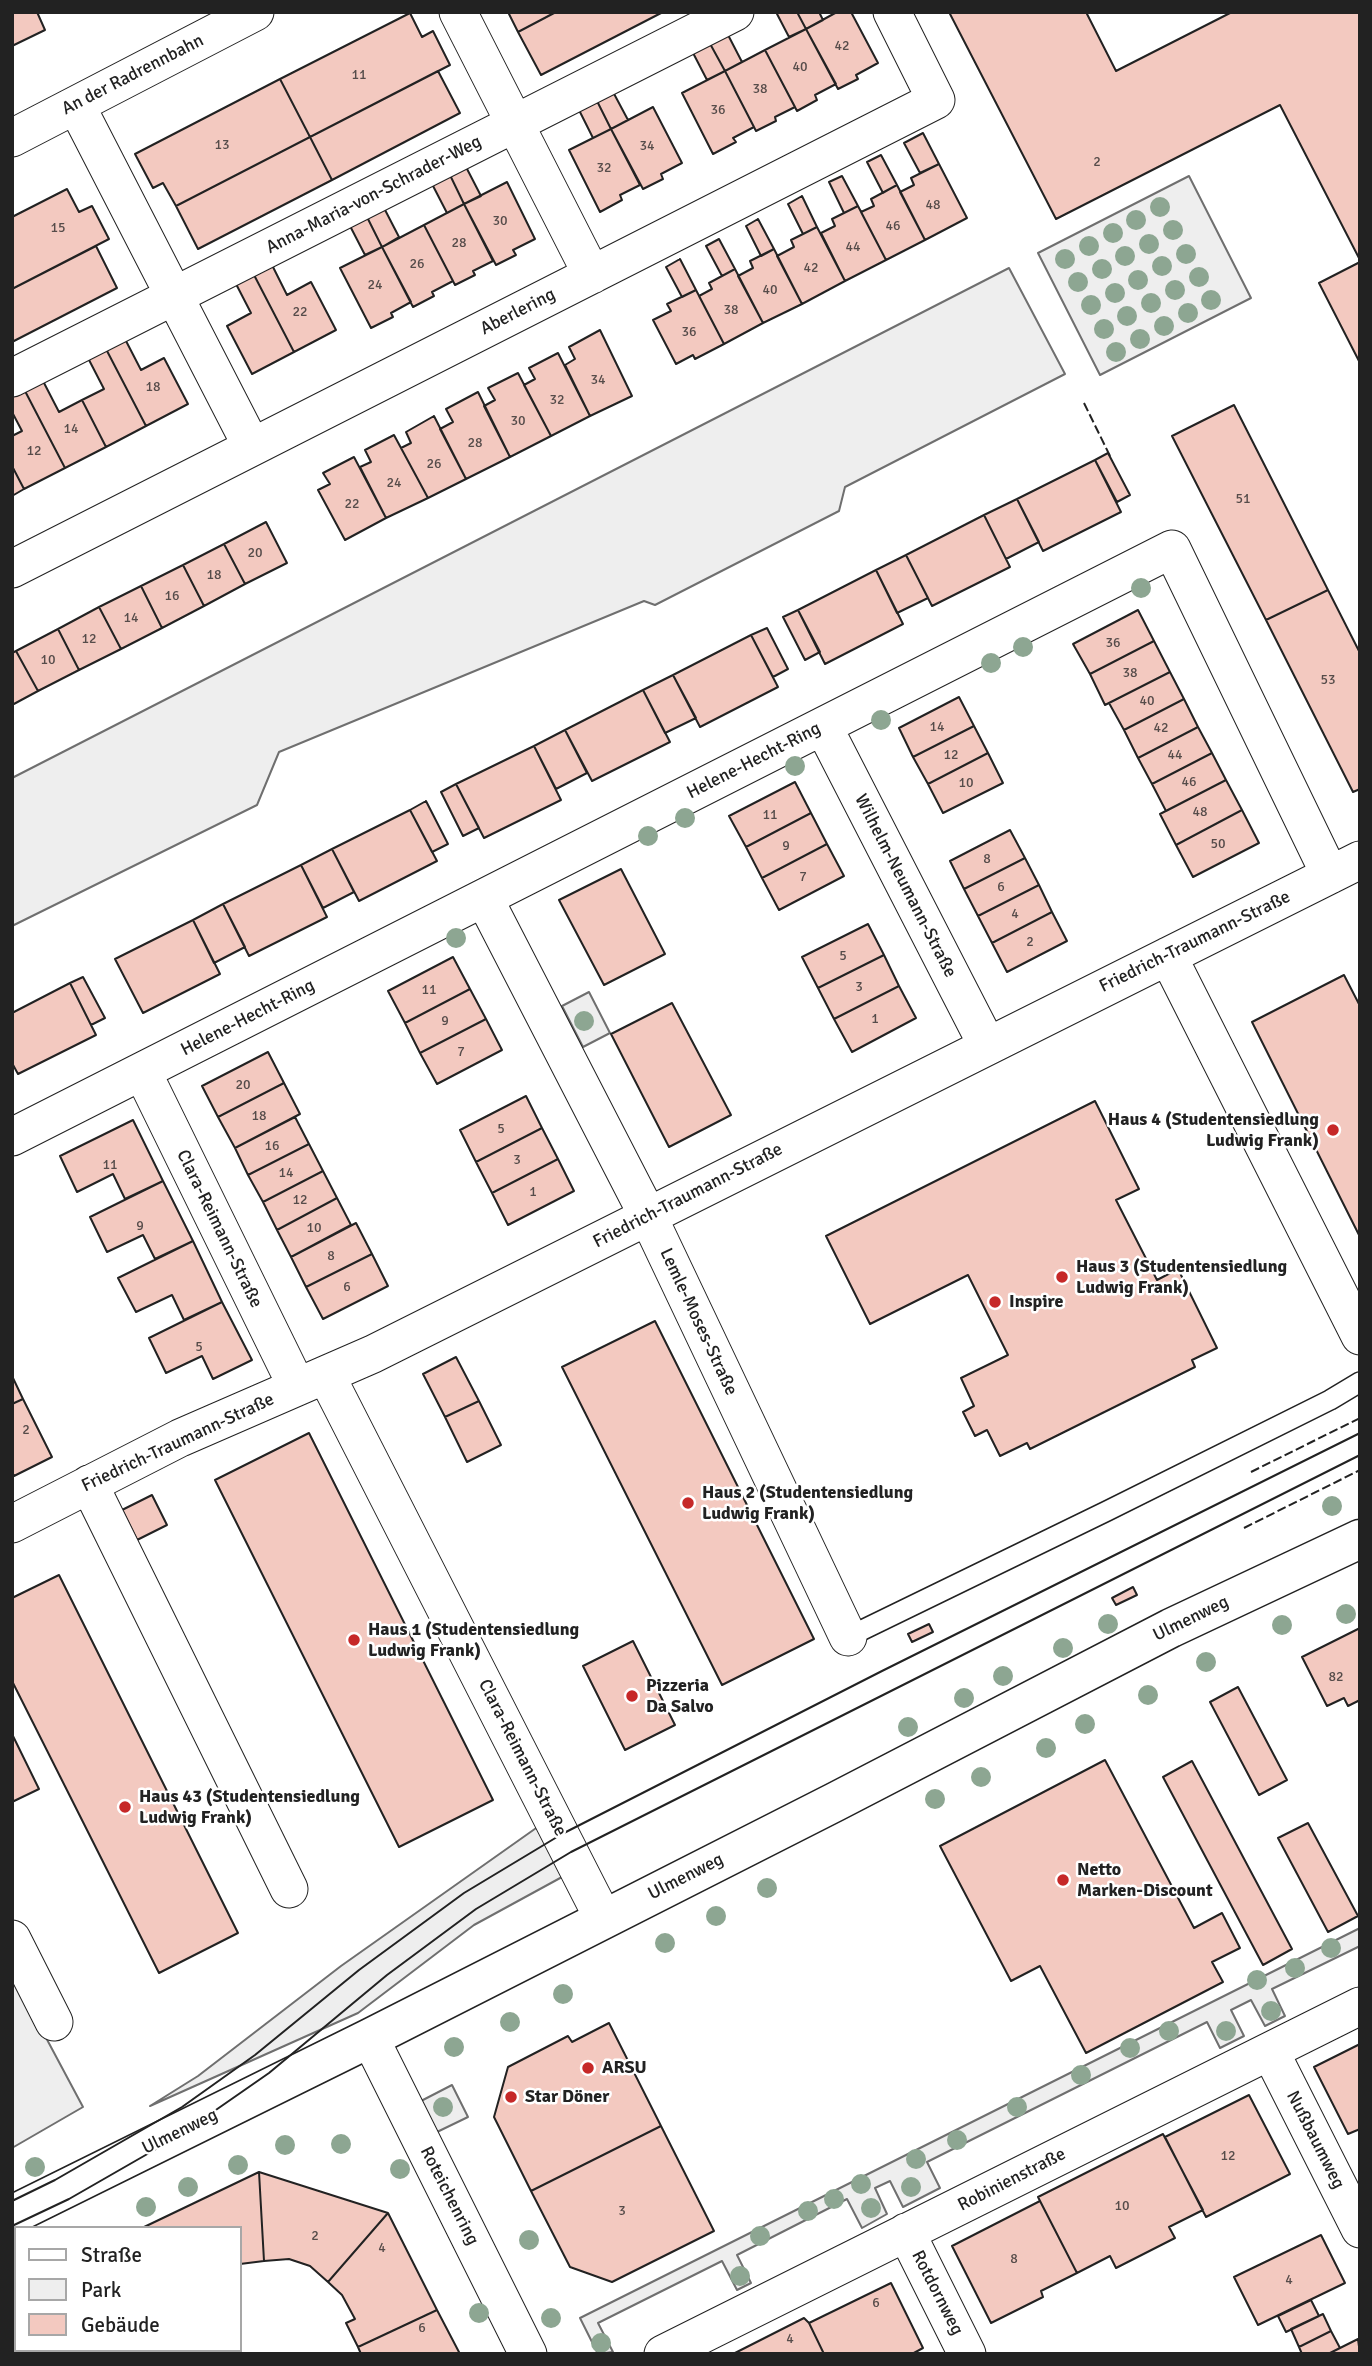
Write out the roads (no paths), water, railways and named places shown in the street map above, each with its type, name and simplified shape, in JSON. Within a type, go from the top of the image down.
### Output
[{"type":"street","name":"An der Radrennbahn","points":[[12,138],[254,12]]},
{"type":"street","points":[[458,12],[592,275]]},
{"type":"street","name":"Anna-Maria-von-Schrader-Weg","points":[[12,379],[735,12]]},
{"type":"street","name":"Aberlering","points":[[12,569],[936,100],[892,12]]},
{"type":"street","points":[[76,105],[252,447]]},
{"type":"street","name":"Helene-Hecht-Ring","points":[[12,1138],[1172,549],[1345,867]]},
{"type":"street","name":"Wilhelm-Neumann-Straße","points":[[823,726],[988,1045]]},
{"type":"street","name":"Friedrich-Traumann-Straße","points":[[12,1524],[180,1438],[385,1348],[1345,867]]},
{"type":"street","name":"Lemle-Moses-Straße","points":[[484,898],[648,1216],[848,1637]]},
{"type":"street","points":[[1168,956],[1360,1336]]},
{"type":"street","name":"Clara-Reimann-Straße","points":[[142,1071],[603,1918]]},
{"type":"street","points":[[89,1484],[289,1889]]},
{"type":"street","name":"Ulmenweg","points":[[12,2215],[370,2038],[1171,1628],[1360,1539]]},
{"type":"street","points":[[12,1939],[54,2022]]},
{"type":"street","name":"Robinienstraße","points":[[663,2354],[1360,2006]]},
{"type":"street","name":"Roteichenring","points":[[370,2038],[528,2354]]},
{"type":"street","name":"Nußbaumweg","points":[[1270,2051],[1360,2229]]},
{"type":"street","name":"Rotdornweg","points":[[906,2232],[967,2354]]},
{"type":"lane","points":[[848,1637],[1107,1511],[1360,1382]]},
{"type":"tram line","points":[[12,2201],[55,2180],[182,2107],[255,2055],[359,1970],[464,1893],[562,1834],[1360,1433]]},
{"type":"tram line","points":[[12,2226],[69,2199],[177,2137],[269,2073],[387,1975],[476,1909],[571,1852],[1360,1455]]},
{"type":"place","name":"Haus 4 (Studentensiedlung Ludwig Frank)","points":[[1333,1130]]},
{"type":"place","name":"Haus 3 (Studentensiedlung Ludwig Frank)","points":[[1062,1277]]},
{"type":"place","name":"Inspire","points":[[995,1302]]},
{"type":"place","name":"Haus 2 (Studentensiedlung Ludwig Frank)","points":[[688,1503]]},
{"type":"place","name":"Haus 1 (Studentensiedlung Ludwig Frank)","points":[[354,1640]]},
{"type":"place","name":"Pizzeria Da Salvo","points":[[632,1696]]},
{"type":"place","name":"Haus 43 (Studentensiedlung Ludwig Frank)","points":[[125,1807]]},
{"type":"place","name":"Netto Marken-Discount","points":[[1063,1880]]},
{"type":"place","name":"ARSU","points":[[588,2068]]},
{"type":"place","name":"Star Döner","points":[[511,2097]]}]
